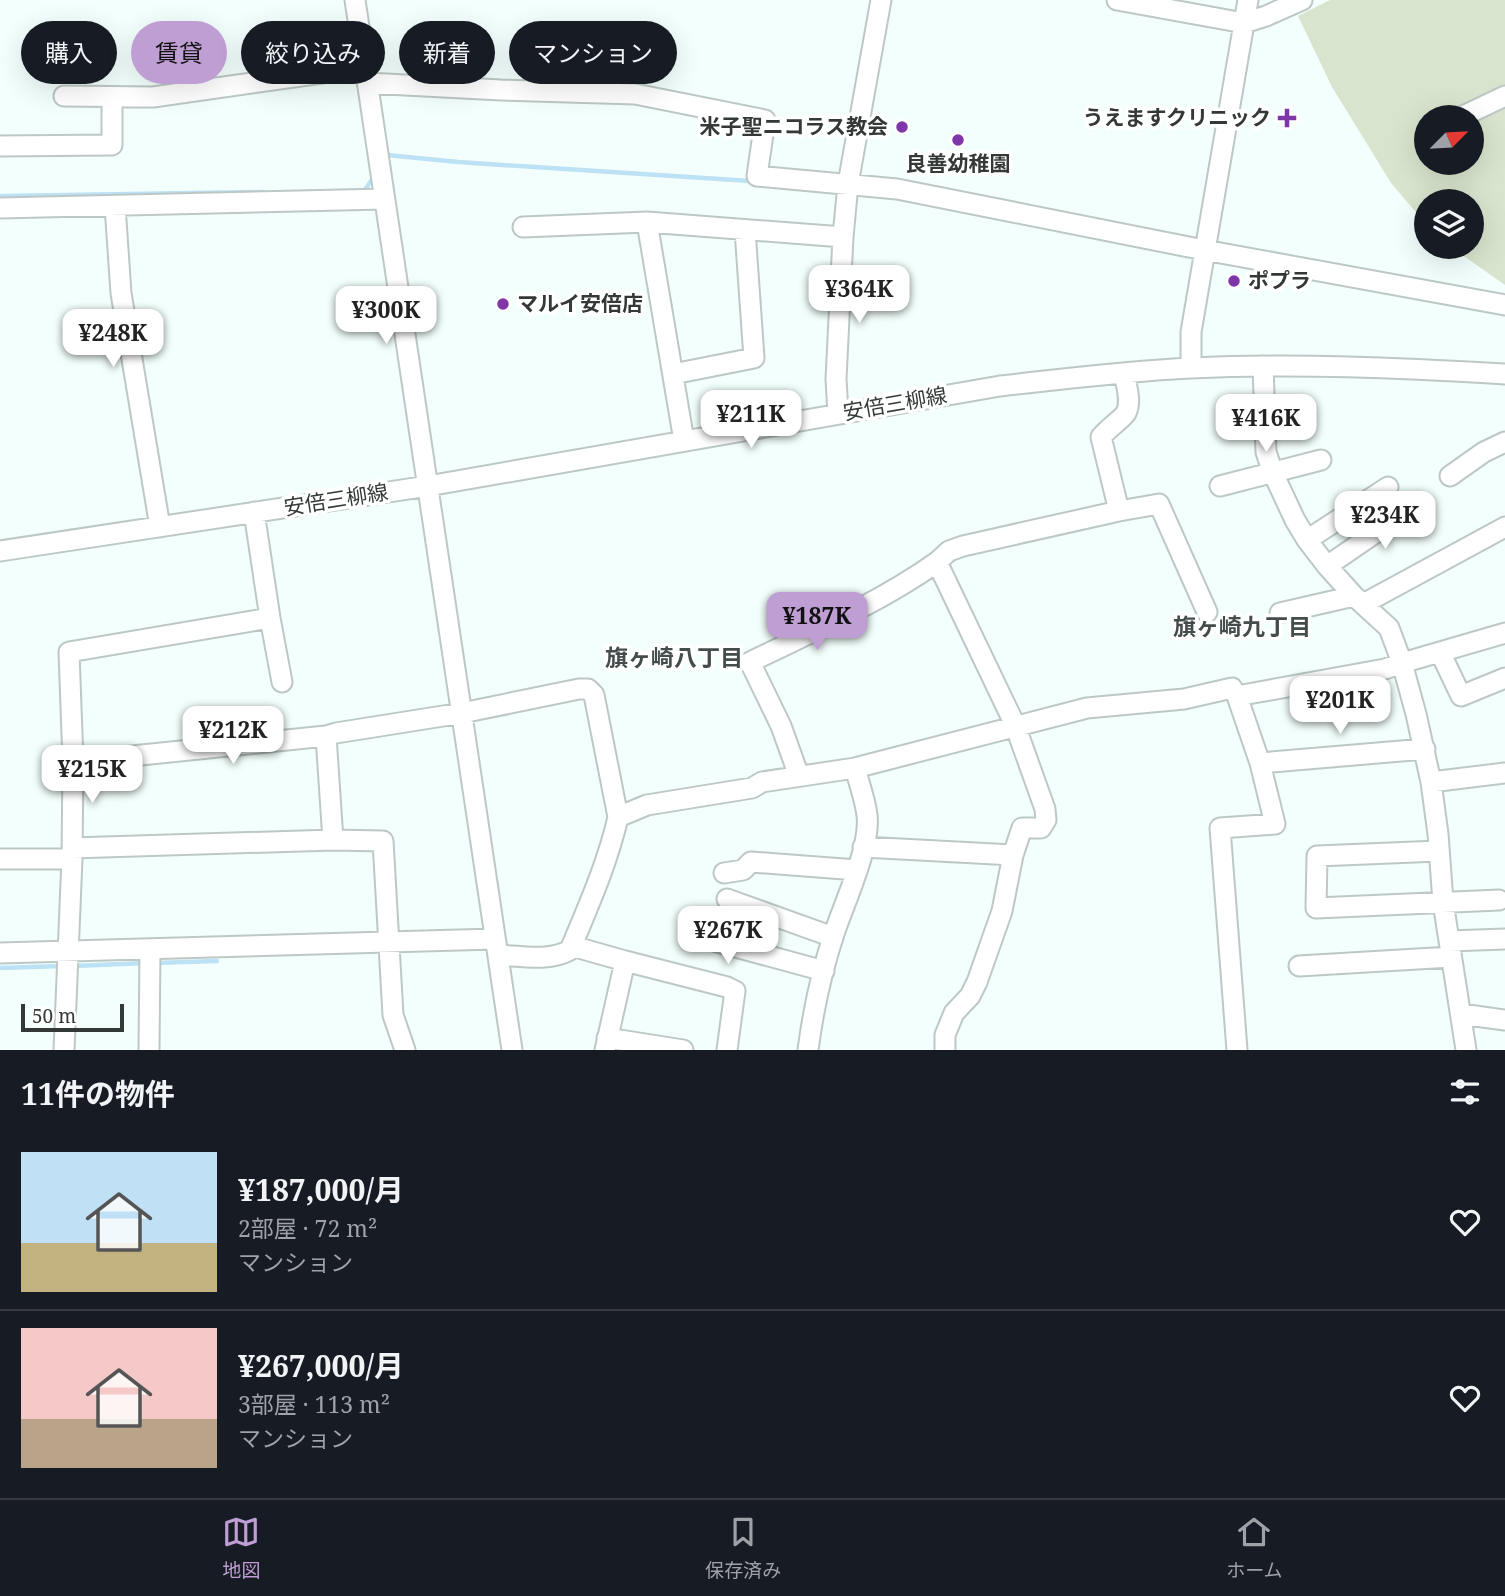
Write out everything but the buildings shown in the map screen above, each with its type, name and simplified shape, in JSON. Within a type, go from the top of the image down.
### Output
[{"type":"street","points":[[355,0],[358,21]]},
{"type":"street","points":[[838,414],[836,379],[848,184],[881,0]]},
{"type":"street","points":[[1117,0],[1244,23],[1302,0]]},
{"type":"street","points":[[1191,368],[1191,332],[1248,0]]},
{"type":"street","points":[[385,77],[501,90],[635,94],[765,120],[757,176],[897,189],[1205,250],[1505,305]]},
{"type":"street","points":[[64,96],[153,97],[279,84]]},
{"type":"street","points":[[367,84],[512,1050]]},
{"type":"street","points":[[1484,106],[1505,96]]},
{"type":"street","points":[[0,146],[112,145],[112,97]]},
{"type":"street","points":[[0,208],[384,199]]},
{"type":"street","points":[[115,206],[121,293],[160,527]]},
{"type":"street","points":[[523,227],[647,222],[843,237]]},
{"type":"street","points":[[647,222],[684,441]]},
{"type":"street","points":[[673,373],[754,358],[746,230]]},
{"type":"street","points":[[1263,366],[1266,452],[1273,473],[1307,540],[1358,600],[1390,628],[1402,663],[1431,782],[1443,902],[1466,1050]]},
{"type":"street","name":"安倍三柳線","points":[[0,551],[428,486],[1000,386],[1124,373],[1263,366],[1390,367],[1505,374]]},
{"type":"street","points":[[1119,511],[1101,437],[1125,414],[1129,402],[1124,373]]},
{"type":"street","points":[[1450,476],[1505,442]]},
{"type":"street","points":[[1220,486],[1321,460]]},
{"type":"street","points":[[1307,540],[1388,487]]},
{"type":"street","points":[[1327,566],[1419,503]]},
{"type":"street","points":[[799,776],[781,726],[750,662],[849,614],[911,580],[949,551],[1159,504],[1207,612]]},
{"type":"street","points":[[254,512],[282,682]]},
{"type":"street","points":[[1280,613],[1358,600],[1505,527]]},
{"type":"street","points":[[937,562],[1015,725],[1045,809],[1046,820],[1041,828],[1022,828],[1013,855],[1002,911],[977,982],[970,996],[954,1013],[945,1035],[945,1050]]},
{"type":"street","points":[[64,1050],[72,853],[73,762],[69,652],[270,618]]},
{"type":"street","points":[[1237,696],[1385,669],[1505,633]]},
{"type":"street","points":[[1440,652],[1461,696],[1505,678]]},
{"type":"street","points":[[618,817],[647,805],[752,788],[762,782],[855,768],[1087,708],[1184,699],[1232,688],[1260,763],[1275,824],[1220,828],[1237,1050]]},
{"type":"street","points":[[0,953],[388,942],[496,947],[548,957],[561,955],[572,946],[614,836],[618,817],[594,695],[588,689],[326,736],[73,762]]},
{"type":"street","points":[[326,736],[333,840]]},
{"type":"street","points":[[1260,763],[1424,750]]},
{"type":"street","points":[[808,1050],[812,1017],[833,937],[863,847],[867,816],[855,768]]},
{"type":"street","points":[[1431,782],[1505,773]]},
{"type":"street","points":[[0,859],[333,840],[383,841],[393,1015],[405,1050]]},
{"type":"street","points":[[863,847],[1013,855]]},
{"type":"street","points":[[1439,850],[1317,856],[1316,908],[1499,900]]},
{"type":"street","points":[[724,873],[743,870],[751,862],[857,870]]},
{"type":"street","points":[[727,899],[833,937]]},
{"type":"street","points":[[706,939],[824,971]]},
{"type":"street","points":[[1299,966],[1450,949],[1505,939]]},
{"type":"street","points":[[572,946],[735,991],[727,1050]]},
{"type":"street","points":[[149,1050],[150,949]]},
{"type":"street","points":[[625,961],[606,1044],[683,1050]]},
{"type":"street","points":[[1461,1014],[1505,1020]]},
{"type":"green space","points":[[1330,0],[1505,0],[1505,285],[1468,259],[1484,259],[1484,189],[1414,189],[1414,210],[1391,183],[1332,87],[1298,16]]},
{"type":"waterway","points":[[387,155],[750,181]]},
{"type":"waterway","points":[[361,191],[364,191],[373,178],[372,174]]},
{"type":"waterway","points":[[0,196],[264,192]]},
{"type":"waterway","points":[[154,963],[217,961]]},
{"type":"waterway","points":[[74,966],[146,963]]},
{"type":"waterway","points":[[0,968],[62,966]]},
{"type":"place","name":"うえますクリニック","points":[[1287,118]]},
{"type":"place","name":"米子聖ニコラス教会","points":[[902,127]]},
{"type":"place","name":"良善幼稚園","points":[[958,140]]},
{"type":"place","name":"ポプラ","points":[[1234,281]]},
{"type":"place","name":"マルイ安倍店","points":[[503,304]]},
{"type":"district","name":"旗ヶ崎九丁目","points":[[1242,627]]},
{"type":"district","name":"旗ヶ崎八丁目","points":[[674,658]]}]
